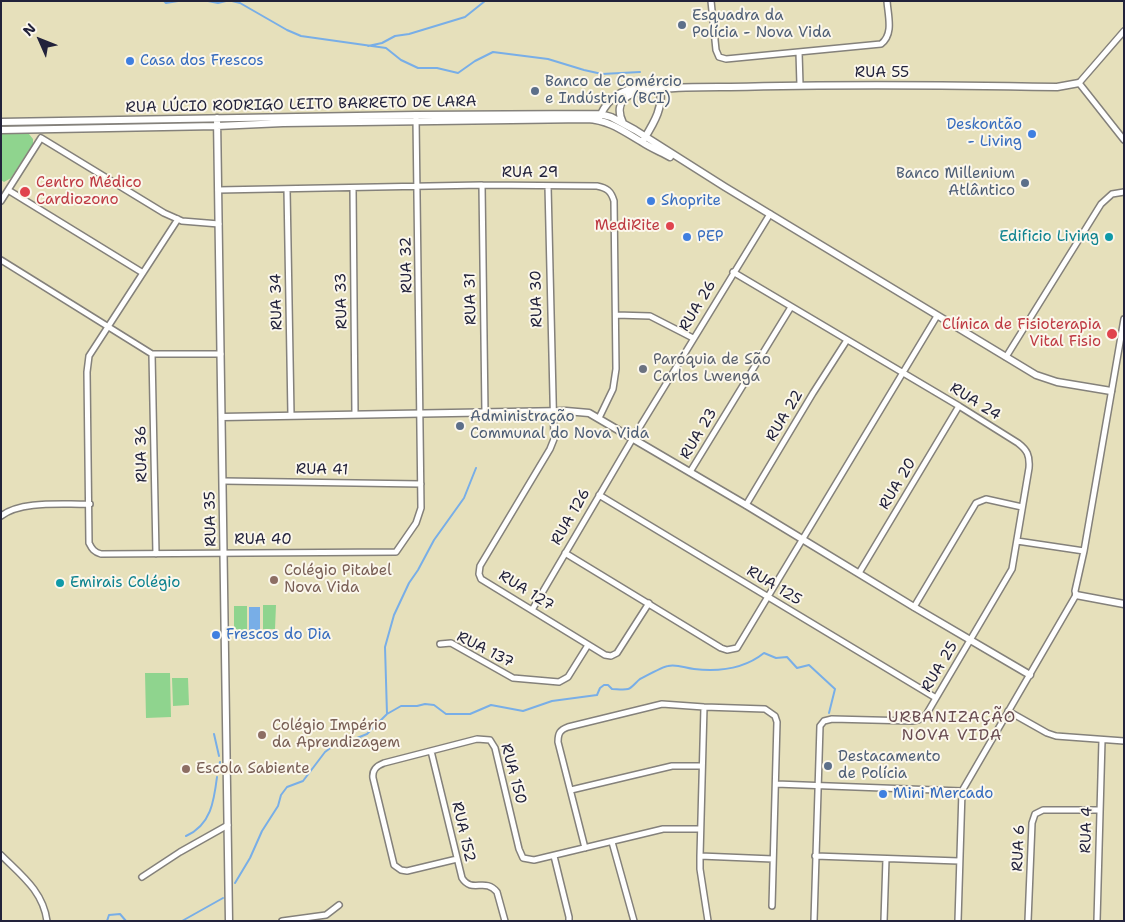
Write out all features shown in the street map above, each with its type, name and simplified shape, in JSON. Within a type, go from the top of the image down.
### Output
[{"type":"street","points":[[711,1],[716,50],[722,58],[881,44],[886,40],[888,34],[887,1]]},
{"type":"street","points":[[1124,31],[1079,83],[1124,140]]},
{"type":"street","points":[[800,52],[800,85]]},
{"type":"street","name":"RUA 55","points":[[659,88],[800,85],[1057,87],[1079,83]]},
{"type":"street","points":[[599,117],[607,104],[626,90],[642,86],[659,88]]},
{"type":"street","points":[[624,124],[619,110],[625,99],[659,88]]},
{"type":"street","points":[[644,139],[655,121],[661,104],[659,88]]},
{"type":"street","points":[[599,117],[624,124],[644,139]]},
{"type":"street","points":[[599,117],[644,139],[700,172],[1036,375],[1050,380],[1111,391]]},
{"type":"street","name":"RUA LÚCIO RODRIGO LEITO BARRETO DE LARA","points":[[1,122],[217,118],[599,117]]},
{"type":"street","name":"RUA 35","points":[[217,118],[229,921]]},
{"type":"street","name":"RUA LÚCIO RODRIGO LEITO BARRETO DE LARA","points":[[1,130],[217,126],[416,118]]},
{"type":"street","name":"RUA 32","points":[[396,552],[420,517],[422,508],[416,118]]},
{"type":"street","points":[[1,201],[41,138],[41,121]]},
{"type":"street","points":[[41,138],[164,213],[178,219],[197,223],[219,224]]},
{"type":"street","name":"RUA 29","points":[[218,190],[482,185],[597,186],[605,188],[611,193],[614,201],[615,381],[599,418]]},
{"type":"street","name":"RUA 31","points":[[482,185],[485,412]]},
{"type":"street","name":"RUA 30","points":[[548,186],[552,411]]},
{"type":"street","points":[[1,187],[143,273]]},
{"type":"street","name":"RUA 33","points":[[353,188],[355,414]]},
{"type":"street","name":"RUA 34","points":[[287,189],[290,415]]},
{"type":"street","points":[[1006,357],[1101,204],[1112,194],[1124,192]]},
{"type":"street","name":"RUA 26","points":[[632,438],[770,214]]},
{"type":"street","points":[[1,516],[8,511],[23,507],[90,504],[87,363],[90,352],[178,219]]},
{"type":"street","points":[[1,260],[152,354],[221,354]]},
{"type":"street","name":"RUA 24","points":[[734,272],[959,406],[1025,448],[1029,455],[1029,468],[1018,541],[1009,575],[971,640]]},
{"type":"street","name":"RUA 23","points":[[690,472],[791,307]]},
{"type":"street","points":[[616,315],[650,316],[693,338]]},
{"type":"street","points":[[565,553],[722,648],[732,650],[740,645],[937,316]]},
{"type":"street","points":[[958,921],[962,791],[1076,595],[1075,591],[1084,551],[1124,319]]},
{"type":"street","name":"RUA 22","points":[[746,505],[847,340]]},
{"type":"street","name":"RUA 36","points":[[152,354],[156,554]]},
{"type":"street","name":"RUA 20","points":[[859,574],[959,406]]},
{"type":"street","name":"RUA 127","points":[[552,411],[554,435],[552,445],[479,570],[481,579],[588,645],[605,655],[611,656],[617,654],[649,603]]},
{"type":"street","points":[[222,417],[582,412],[599,418],[1030,675]]},
{"type":"street","name":"RUA 126","points":[[532,610],[632,438]]},
{"type":"street","name":"RUA 41","points":[[223,481],[421,484]]},
{"type":"street","name":"RUA 125","points":[[599,495],[936,698]]},
{"type":"street","points":[[914,607],[976,503],[986,499],[1022,507]]},
{"type":"street","name":"RUA 40","points":[[90,504],[90,543],[94,551],[101,554],[396,552]]},
{"type":"street","points":[[1018,541],[1084,551]]},
{"type":"street","points":[[1076,595],[1124,604]]},
{"type":"street","name":"RUA 25","points":[[817,787],[819,730],[824,721],[832,719],[918,720],[926,715],[971,640]]},
{"type":"street","name":"RUA 137","points":[[440,644],[451,643],[513,678],[554,682],[568,677],[588,645]]},
{"type":"street","points":[[585,848],[558,742],[559,734],[564,729],[662,704],[765,709],[775,716],[777,722],[772,906]]},
{"type":"street","points":[[704,707],[700,856],[708,921]]},
{"type":"street","points":[[1008,711],[1052,735],[1124,741]]},
{"type":"street","name":"RUA 150","points":[[457,859],[407,871],[396,867],[393,862],[373,778],[374,769],[380,764],[481,738],[492,742],[521,854],[523,858],[528,860],[554,856],[663,830],[700,829]]},
{"type":"street","name":"RUA 4","points":[[1097,921],[1102,740]]},
{"type":"street","name":"RUA 152","points":[[431,750],[462,878],[465,882],[475,886],[490,885],[497,892],[505,921]]},
{"type":"street","points":[[571,790],[672,766],[702,766]]},
{"type":"street","points":[[776,784],[962,791]]},
{"type":"street","points":[[814,921],[817,787]]},
{"type":"street","name":"RUA 6","points":[[1028,921],[1034,814],[1042,810],[1100,810]]},
{"type":"street","points":[[142,877],[180,852],[228,825]]},
{"type":"street","points":[[612,842],[634,921]]},
{"type":"street","points":[[1,855],[36,891],[44,908],[47,921]]},
{"type":"street","points":[[554,856],[569,921]]},
{"type":"street","points":[[700,856],[773,859]]},
{"type":"street","points":[[815,856],[959,861]]},
{"type":"street","points":[[884,921],[886,859]]},
{"type":"street","points":[[282,921],[326,915],[338,904]]},
{"type":"green space","points":[[1,134],[29,134],[33,139],[33,144],[11,178],[4,182],[1,180]]},
{"type":"green space","points":[[263,605],[276,605],[275,629],[263,629]]},
{"type":"green space","points":[[234,606],[247,606],[247,630],[234,630]]},
{"type":"green space","points":[[145,673],[170,673],[171,717],[146,718]]},
{"type":"green space","points":[[172,678],[188,678],[189,705],[173,706]]},
{"type":"water","points":[[249,607],[260,607],[260,630],[249,630]]},
{"type":"waterway","points":[[164,1],[166,3],[178,1]]},
{"type":"waterway","points":[[208,1],[218,3],[226,1]]},
{"type":"waterway","points":[[232,1],[240,3],[301,36],[386,48],[401,60],[418,68],[437,68],[458,73],[475,61],[493,52],[548,59],[602,74],[640,72]]},
{"type":"waterway","points":[[368,46],[382,43],[395,36],[409,34],[465,17],[485,1]]},
{"type":"waterway","points":[[387,714],[385,647],[394,615],[409,583],[434,540],[464,498],[476,468]]},
{"type":"waterway","points":[[235,883],[287,787],[303,781],[325,752],[341,740],[347,742],[367,734],[387,714],[401,706],[434,705],[446,714],[470,714],[491,705],[523,711],[552,701],[597,695],[600,688],[604,685],[608,685],[612,689],[628,689],[640,679],[666,666],[675,665],[704,670],[731,668],[748,663],[764,653],[776,658],[787,657],[797,668],[809,665],[835,689],[829,713]]},
{"type":"waterway","points":[[214,734],[219,756]]},
{"type":"waterway","points":[[217,773],[220,762]]},
{"type":"waterway","points":[[186,836],[201,826],[206,819],[210,811],[217,777]]},
{"type":"waterway","points":[[182,921],[223,898]]},
{"type":"waterway","points":[[107,921],[109,915],[120,914],[126,921]]},
{"type":"place","name":"Esquadra da Polícia - Nova Vida","points":[[682,25]]},
{"type":"place","name":"Casa dos Frescos","points":[[130,61]]},
{"type":"place","name":"Banco de Comércio e Indústria (BCI)","points":[[535,91]]},
{"type":"place","name":"Deskontão - Living","points":[[1032,134]]},
{"type":"place","name":"Banco Millenium Atlântico","points":[[1025,183]]},
{"type":"place","name":"Centro Médico Cardiozono","points":[[25,192]]},
{"type":"place","name":"Shoprite","points":[[651,201]]},
{"type":"place","name":"MediRite","points":[[670,226]]},
{"type":"place","name":"PEP","points":[[687,237]]},
{"type":"place","name":"Edificio Living","points":[[1109,237]]},
{"type":"place","name":"Clínica de Fisioterapia Vital Fisio","points":[[1112,334]]},
{"type":"place","name":"Paróquia de São Carlos Lwenga","points":[[643,369]]},
{"type":"place","name":"Administração Communal do Nova Vida","points":[[460,426]]},
{"type":"place","name":"Colégio Pitabel Nova Vida","points":[[274,580]]},
{"type":"place","name":"Emirais Colégio","points":[[60,583]]},
{"type":"place","name":"Frescos do Dia","points":[[216,635]]},
{"type":"place","name":"Colégio Império da Aprendizagem","points":[[262,735]]},
{"type":"place","name":"Destacamento de Polícia","points":[[828,766]]},
{"type":"place","name":"Escola Sabiente","points":[[186,769]]},
{"type":"place","name":"Mini Mercado","points":[[883,794]]},
{"type":"district","name":"URBANIZAÇÃO NOVA VIDA","points":[[952,727]]}]
